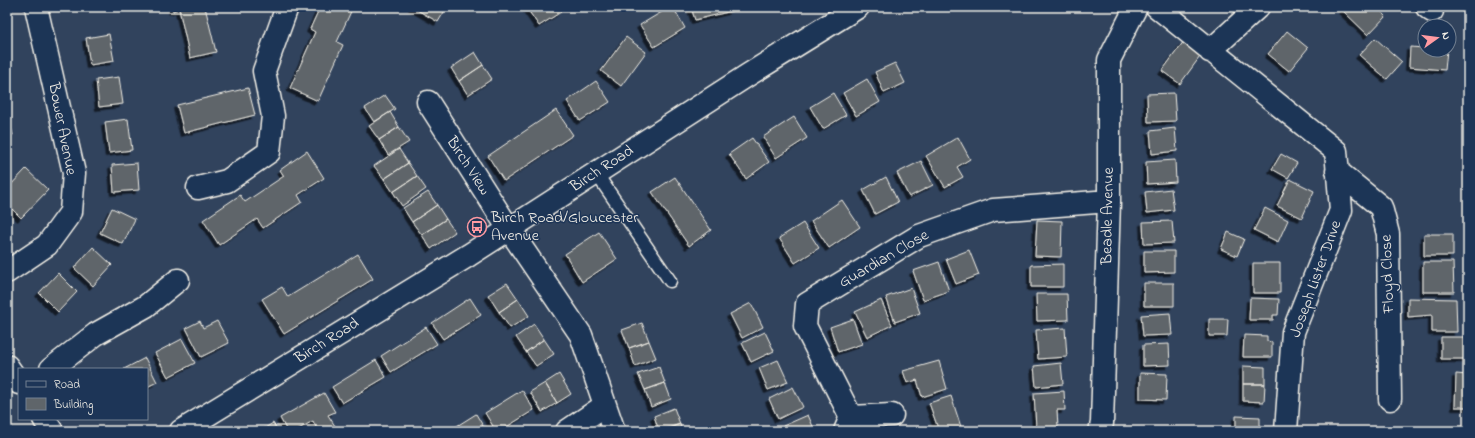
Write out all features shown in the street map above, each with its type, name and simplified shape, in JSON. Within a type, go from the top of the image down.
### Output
[{"type":"street","name":"Bower Avenue","points":[[7,272],[47,245],[71,212],[74,173],[36,7]]},
{"type":"street","points":[[198,188],[227,181],[269,152],[273,116],[264,71],[287,7]]},
{"type":"street","name":"Birch Road","points":[[181,431],[509,229],[748,75],[858,7]]},
{"type":"street","name":"Beadle Avenue","points":[[1100,431],[1102,423],[1109,201],[1109,60],[1136,7]]},
{"type":"street","name":"Floyd Close","points":[[1157,7],[1210,51],[1336,161],[1381,207],[1388,234],[1390,399]]},
{"type":"street","points":[[1210,51],[1258,7]]},
{"type":"street","name":"Birch View","points":[[428,102],[509,229],[580,335],[614,431]]},
{"type":"street","name":"Joseph Lister Drive","points":[[1286,431],[1293,332],[1341,210],[1336,161]]},
{"type":"street","name":"Guardian Close","points":[[892,415],[848,424],[805,326],[807,304],[919,236],[993,210],[1109,201]]},
{"type":"street","points":[[52,368],[96,334],[146,306],[178,280]]},
{"type":"street","points":[[7,366],[18,382]]},
{"type":"street","points":[[567,431],[604,406]]},
{"type":"street","points":[[45,420],[52,431]]},
{"type":"lane","points":[[596,173],[670,281]]},
{"type":"building","points":[[172,7],[205,7],[216,52],[190,58],[179,9],[173,11]]},
{"type":"building","points":[[320,7],[353,7],[337,42],[343,45],[318,101],[290,88],[315,32],[310,29]]},
{"type":"building","points":[[412,7],[447,7],[438,22]]},
{"type":"building","points":[[526,7],[558,7],[561,12],[539,26]]},
{"type":"building","points":[[670,7],[673,7],[685,28],[654,47],[640,25]]},
{"type":"building","points":[[691,7],[731,7],[732,11],[695,20]]},
{"type":"building","points":[[1345,7],[1377,7],[1386,16],[1368,35],[1342,10]]},
{"type":"building","points":[[1287,31],[1308,48],[1289,71],[1268,54]]},
{"type":"building","points":[[109,34],[114,61],[90,65],[86,38]]},
{"type":"building","points":[[626,37],[646,52],[621,86],[601,71]]},
{"type":"building","points":[[1375,38],[1402,62],[1387,79],[1359,55]]},
{"type":"building","points":[[1184,41],[1202,54],[1180,84],[1162,71]]},
{"type":"building","points":[[1410,47],[1417,47],[1417,58],[1446,58],[1445,70],[1409,67]]},
{"type":"building","points":[[475,52],[483,65],[459,81],[451,68]]},
{"type":"building","points":[[895,63],[905,83],[884,93],[875,72]]},
{"type":"building","points":[[483,65],[492,79],[468,95],[459,81]]},
{"type":"building","points":[[119,77],[123,104],[99,107],[96,80]]},
{"type":"building","points":[[867,79],[880,102],[856,116],[843,93]]},
{"type":"building","points":[[596,81],[610,102],[580,121],[567,101]]},
{"type":"building","points":[[248,88],[255,115],[184,133],[177,105]]},
{"type":"building","points":[[833,93],[846,115],[823,129],[810,107]]},
{"type":"building","points":[[1174,93],[1176,121],[1148,122],[1147,94]]},
{"type":"building","points":[[385,95],[395,109],[374,122],[365,108]]},
{"type":"building","points":[[556,110],[573,135],[504,181],[488,156]]},
{"type":"building","points":[[7,111],[13,135],[7,137]]},
{"type":"building","points":[[390,112],[399,127],[379,140],[369,126]]},
{"type":"building","points":[[794,117],[807,138],[776,158],[763,137]]},
{"type":"building","points":[[128,119],[132,150],[109,153],[105,122]]},
{"type":"building","points":[[399,127],[409,142],[388,155],[379,140]]},
{"type":"building","points":[[1175,128],[1177,151],[1152,154],[1150,131]]},
{"type":"building","points":[[958,137],[970,159],[957,167],[963,177],[945,187],[926,156]]},
{"type":"building","points":[[752,138],[769,162],[746,179],[729,154]]},
{"type":"building","points":[[399,149],[408,163],[384,179],[374,166]]},
{"type":"building","points":[[307,151],[324,178],[298,195],[302,202],[263,228],[257,219],[219,245],[203,220],[240,195],[245,202],[284,176],[280,170]]},
{"type":"building","points":[[1281,154],[1297,163],[1288,178],[1272,169]]},
{"type":"building","points":[[1175,160],[1176,182],[1147,184],[1146,162]]},
{"type":"building","points":[[921,161],[933,185],[909,197],[897,173]]},
{"type":"building","points":[[137,163],[139,190],[114,192],[112,165]]},
{"type":"building","points":[[408,163],[417,176],[393,192],[384,179]]},
{"type":"building","points":[[26,169],[48,190],[21,218],[7,204],[7,189]]},
{"type":"building","points":[[417,176],[426,189],[402,206],[393,192]]},
{"type":"building","points":[[675,177],[711,230],[689,246],[652,192]]},
{"type":"building","points":[[886,177],[898,202],[875,214],[863,190]]},
{"type":"building","points":[[1290,179],[1314,191],[1302,218],[1277,206]]},
{"type":"building","points":[[1171,189],[1174,210],[1147,213],[1145,192]]},
{"type":"building","points":[[428,192],[437,205],[412,222],[403,208]]},
{"type":"building","points":[[842,200],[860,227],[829,248],[811,221]]},
{"type":"building","points":[[437,205],[446,219],[422,235],[412,222]]},
{"type":"building","points":[[112,208],[135,219],[123,244],[100,233]]},
{"type":"building","points":[[1265,208],[1288,220],[1278,242],[1254,230]]},
{"type":"building","points":[[446,219],[455,232],[431,249],[422,235]]},
{"type":"building","points":[[1037,220],[1062,221],[1061,257],[1035,256]]},
{"type":"building","points":[[1172,221],[1174,243],[1144,244],[1143,222]]},
{"type":"building","points":[[803,223],[819,248],[795,263],[779,238]]},
{"type":"building","points":[[599,232],[617,259],[582,282],[565,254]]},
{"type":"building","points":[[1228,232],[1244,239],[1237,256],[1221,249]]},
{"type":"building","points":[[1424,234],[1453,234],[1453,256],[1424,256]]},
{"type":"building","points":[[93,247],[112,265],[93,286],[74,268]]},
{"type":"building","points":[[969,250],[979,275],[956,284],[946,259]]},
{"type":"building","points":[[1144,251],[1174,251],[1174,272],[1144,273]]},
{"type":"building","points":[[358,254],[373,279],[284,334],[262,299],[282,287],[288,297]]},
{"type":"building","points":[[939,262],[949,291],[923,300],[913,271]]},
{"type":"building","points":[[1423,262],[1453,262],[1454,292],[1423,292]]},
{"type":"building","points":[[1253,263],[1280,263],[1280,293],[1253,293]]},
{"type":"building","points":[[1063,264],[1063,287],[1031,287],[1031,265]]},
{"type":"building","points":[[58,273],[77,292],[58,312],[39,293]]},
{"type":"building","points":[[507,283],[518,299],[499,312],[488,295]]},
{"type":"building","points":[[1144,283],[1174,283],[1174,306],[1144,306]]},
{"type":"building","points":[[911,288],[920,313],[895,322],[886,297]]},
{"type":"building","points":[[1036,294],[1067,294],[1068,320],[1037,321]]},
{"type":"building","points":[[470,298],[481,315],[443,339],[432,323]]},
{"type":"building","points":[[1250,298],[1279,299],[1278,315],[1273,315],[1273,320],[1249,320]]},
{"type":"building","points":[[1408,298],[1456,299],[1457,332],[1432,332],[1432,315],[1408,317]]},
{"type":"building","points":[[518,299],[529,316],[510,328],[499,312]]},
{"type":"building","points":[[881,300],[892,325],[867,337],[855,312]]},
{"type":"building","points":[[751,303],[763,327],[742,338],[730,314]]},
{"type":"building","points":[[1170,313],[1172,335],[1143,336],[1141,315]]},
{"type":"building","points":[[853,319],[862,344],[838,352],[830,327]]},
{"type":"building","points":[[1209,319],[1228,319],[1227,336],[1209,336]]},
{"type":"building","points":[[200,321],[203,328],[217,321],[229,343],[201,357],[186,328]]},
{"type":"building","points":[[642,323],[649,341],[629,348],[622,330]]},
{"type":"building","points":[[534,324],[544,339],[526,352],[516,337]]},
{"type":"building","points":[[426,327],[437,344],[391,372],[381,356]]},
{"type":"building","points":[[1065,328],[1067,357],[1038,359],[1036,330]]},
{"type":"building","points":[[765,332],[774,351],[751,362],[742,343]]},
{"type":"building","points":[[1244,335],[1267,336],[1267,341],[1272,342],[1272,357],[1243,357]]},
{"type":"building","points":[[1441,337],[1468,337],[1468,359],[1441,359]]},
{"type":"building","points":[[182,339],[195,363],[168,377],[155,353]]},
{"type":"building","points":[[544,339],[554,354],[536,366],[526,352]]},
{"type":"building","points":[[649,341],[656,358],[635,366],[629,348]]},
{"type":"building","points":[[1169,344],[1170,365],[1143,366],[1143,345]]},
{"type":"building","points":[[145,358],[157,382],[148,386],[148,368],[126,368]]},
{"type":"building","points":[[376,360],[386,377],[342,403],[332,387]]},
{"type":"building","points":[[778,360],[788,382],[768,390],[759,368]]},
{"type":"building","points":[[939,361],[947,389],[922,397],[917,380],[907,383],[903,371]]},
{"type":"building","points":[[1061,363],[1063,384],[1036,387],[1034,366]]},
{"type":"building","points":[[1243,366],[1265,367],[1265,384],[1243,384]]},
{"type":"building","points":[[659,367],[665,383],[645,390],[638,374]]},
{"type":"building","points":[[1140,373],[1167,374],[1166,400],[1140,399]]},
{"type":"building","points":[[559,374],[571,394],[557,403],[545,383]]},
{"type":"building","points":[[1456,374],[1468,375],[1468,407],[1455,407]]},
{"type":"building","points":[[545,383],[557,403],[542,412],[530,392]]},
{"type":"building","points":[[665,383],[671,399],[651,407],[645,390]]},
{"type":"building","points":[[1243,384],[1265,384],[1264,402],[1243,401]]},
{"type":"building","points":[[793,387],[803,407],[778,419],[769,399]]},
{"type":"building","points":[[522,390],[534,410],[500,431],[496,431],[485,413]]},
{"type":"building","points":[[1064,391],[1065,410],[1057,410],[1058,427],[1036,428],[1034,393]]},
{"type":"building","points":[[324,393],[335,412],[328,415],[335,426],[326,431],[318,431],[313,421],[295,431],[287,431],[280,418]]},
{"type":"building","points":[[951,396],[962,430],[939,431],[929,403]]},
{"type":"building","points":[[674,408],[680,424],[659,431],[654,416]]},
{"type":"building","points":[[476,414],[486,431],[449,431]]},
{"type":"building","points":[[808,415],[815,431],[785,431],[783,426]]},
{"type":"building","points":[[1236,416],[1260,417],[1260,431],[1236,431]]},
{"type":"building","points":[[273,423],[278,431],[260,431]]},
{"type":"building","points":[[680,424],[682,431],[662,431]]},
{"type":"place","name":"Birch Road/Gloucester Avenue","points":[[477,227]]}]
